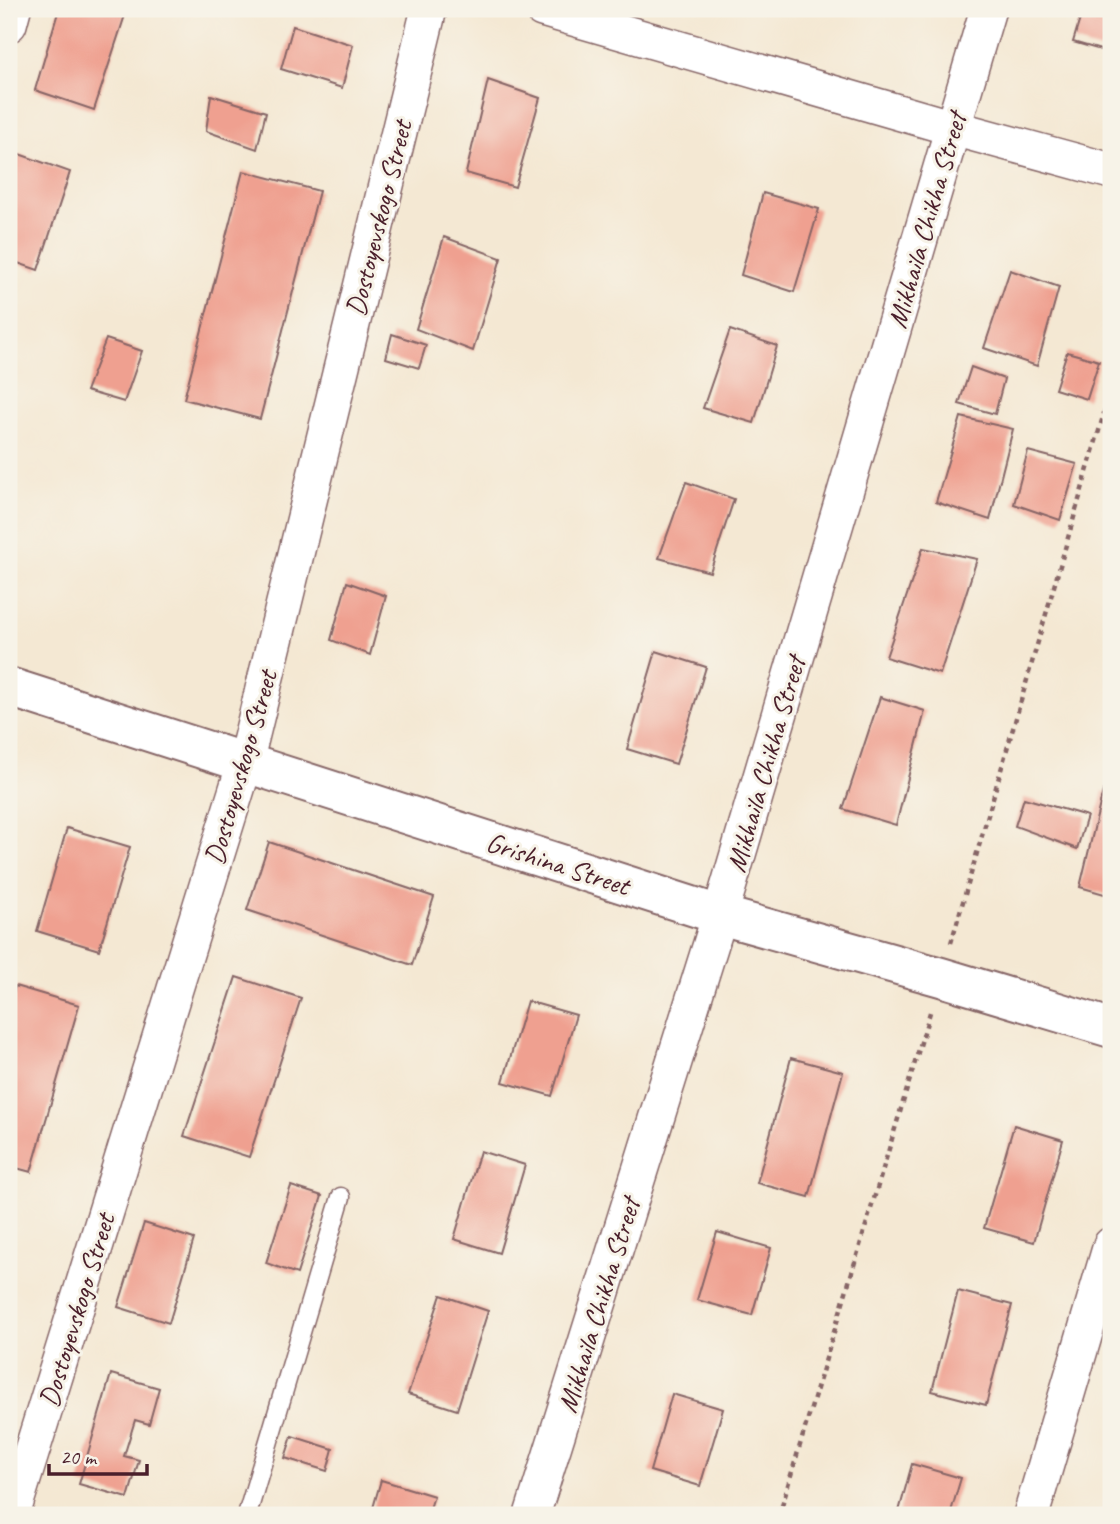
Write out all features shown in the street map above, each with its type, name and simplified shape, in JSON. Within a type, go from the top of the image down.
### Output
[{"type":"street","points":[[9,24],[13,9]]},
{"type":"street","name":"Dostoyevskogo Street","points":[[14,1515],[245,763],[429,9]]},
{"type":"street","points":[[542,9],[1111,171]]},
{"type":"street","name":"Mikhaila Chikha Street","points":[[532,1515],[720,915],[988,9]]},
{"type":"street","name":"Grishina Street","points":[[9,687],[720,915],[1111,1028]]},
{"type":"street","points":[[1031,1515],[1111,1245]]},
{"type":"lane","points":[[247,1515],[341,1198]]},
{"type":"path","points":[[779,1515],[941,977],[1111,389]]},
{"type":"building","points":[[59,9],[127,9],[94,110],[35,90]]},
{"type":"building","points":[[1083,9],[1111,9],[1111,53],[1073,42]]},
{"type":"building","points":[[293,26],[353,45],[342,88],[281,69]]},
{"type":"building","points":[[488,80],[540,98],[515,187],[466,173]]},
{"type":"building","points":[[211,95],[266,112],[257,149],[206,131]]},
{"type":"building","points":[[19,154],[70,172],[38,270],[9,260],[9,181]]},
{"type":"building","points":[[243,171],[319,191],[260,419],[184,399]]},
{"type":"building","points":[[763,193],[819,209],[794,292],[741,275]]},
{"type":"building","points":[[444,237],[501,258],[473,351],[416,329]]},
{"type":"building","points":[[1010,270],[1059,287],[1037,366],[984,348]]},
{"type":"building","points":[[730,330],[777,346],[754,423],[703,408]]},
{"type":"building","points":[[392,334],[426,345],[419,368],[386,358]]},
{"type":"building","points":[[106,339],[142,351],[124,402],[86,391]]},
{"type":"building","points":[[1067,352],[1099,361],[1087,399],[1055,389]]},
{"type":"building","points":[[971,367],[1004,379],[995,414],[959,404]]},
{"type":"building","points":[[961,417],[1013,429],[990,520],[936,502]]},
{"type":"building","points":[[1028,451],[1077,464],[1060,520],[1014,504]]},
{"type":"building","points":[[686,482],[734,499],[710,572],[659,558]]},
{"type":"building","points":[[923,548],[977,559],[940,674],[886,657]]},
{"type":"building","points":[[347,582],[386,596],[370,655],[331,640]]},
{"type":"building","points":[[656,651],[706,667],[676,764],[627,749]]},
{"type":"building","points":[[880,697],[925,711],[896,825],[843,809]]},
{"type":"building","points":[[1103,791],[1111,793],[1111,896],[1080,887]]},
{"type":"building","points":[[1024,798],[1087,816],[1077,849],[1015,826]]},
{"type":"building","points":[[67,828],[130,847],[99,950],[37,931]]},
{"type":"building","points":[[269,842],[434,897],[412,965],[247,910]]},
{"type":"building","points":[[236,977],[301,998],[249,1157],[184,1136]]},
{"type":"building","points":[[15,986],[79,1005],[31,1172],[9,1166],[9,1008]]},
{"type":"building","points":[[527,1001],[576,1015],[552,1096],[503,1082]]},
{"type":"building","points":[[791,1058],[843,1072],[809,1197],[757,1183]]},
{"type":"building","points":[[1014,1125],[1063,1140],[1034,1242],[984,1228]]},
{"type":"building","points":[[480,1151],[525,1165],[499,1253],[454,1239]]},
{"type":"building","points":[[291,1186],[322,1196],[297,1274],[266,1263]]},
{"type":"building","points":[[144,1223],[194,1239],[169,1323],[118,1307]]},
{"type":"building","points":[[717,1232],[771,1248],[752,1315],[697,1300]]},
{"type":"building","points":[[958,1291],[1012,1305],[986,1405],[932,1391]]},
{"type":"building","points":[[441,1295],[488,1311],[457,1410],[408,1394]]},
{"type":"building","points":[[111,1374],[159,1388],[149,1424],[135,1420],[124,1456],[139,1460],[128,1498],[79,1484]]},
{"type":"building","points":[[672,1394],[723,1409],[700,1486],[650,1471]]},
{"type":"building","points":[[292,1436],[333,1449],[327,1471],[285,1458]]},
{"type":"building","points":[[912,1464],[961,1478],[950,1515],[898,1515]]},
{"type":"building","points":[[381,1480],[434,1496],[428,1515],[371,1515]]}]
